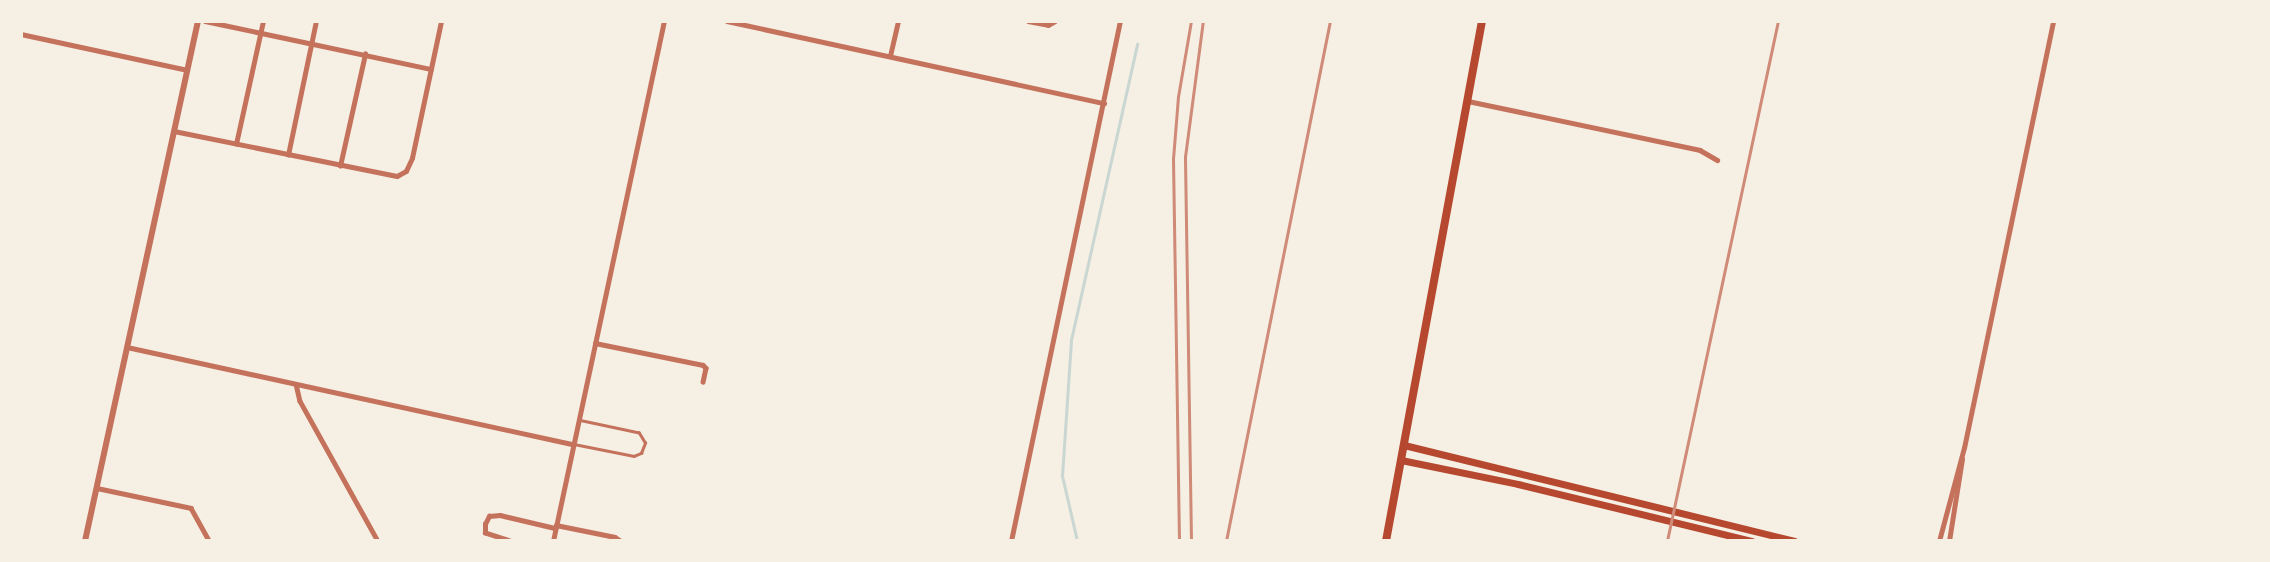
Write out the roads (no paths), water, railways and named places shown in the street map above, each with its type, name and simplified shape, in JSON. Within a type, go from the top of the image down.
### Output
[{"type":"main road","points":[[1386,541],[1482,21]]},
{"type":"main road","points":[[1404,445],[1794,541]]},
{"type":"main road","points":[[1401,460],[1518,484],[1752,541]]},
{"type":"street","points":[[85,541],[198,21]]},
{"type":"street","points":[[205,21],[431,69]]},
{"type":"street","points":[[236,144],[263,21]]},
{"type":"street","points":[[288,155],[316,21]]},
{"type":"street","points":[[174,131],[385,176],[402,174],[412,158],[441,21]]},
{"type":"street","points":[[553,541],[664,21]]},
{"type":"street","points":[[727,21],[1104,103]]},
{"type":"street","points":[[890,56],[898,21]]},
{"type":"street","points":[[1028,21],[1048,25],[1055,21]]},
{"type":"street","points":[[1011,541],[1120,21]]},
{"type":"street","points":[[1949,541],[1964,448],[2053,21]]},
{"type":"street","points":[[21,34],[187,70]]},
{"type":"street","points":[[340,166],[365,54]]},
{"type":"street","points":[[1468,101],[1700,150],[1717,160]]},
{"type":"street","points":[[594,344],[703,365],[706,368],[704,382]]},
{"type":"street","points":[[127,347],[573,444]]},
{"type":"street","points":[[296,384],[300,401],[378,541]]},
{"type":"street","points":[[1939,541],[1964,448]]},
{"type":"street","points":[[97,488],[191,508],[209,541]]},
{"type":"street","points":[[510,541],[485,533],[489,516],[499,515],[615,537],[621,541]]},
{"type":"lane","points":[[573,444],[634,456],[641,453],[645,443],[639,433],[578,420]]},
{"type":"waterway","points":[[1077,541],[1062,476],[1071,340],[1137,44]]},
{"type":"railway","points":[[1179,541],[1173,159],[1178,97],[1191,21]]},
{"type":"railway","points":[[1191,541],[1185,157],[1203,21]]},
{"type":"railway","points":[[1226,541],[1330,21]]},
{"type":"railway","points":[[1667,541],[1778,21]]}]
